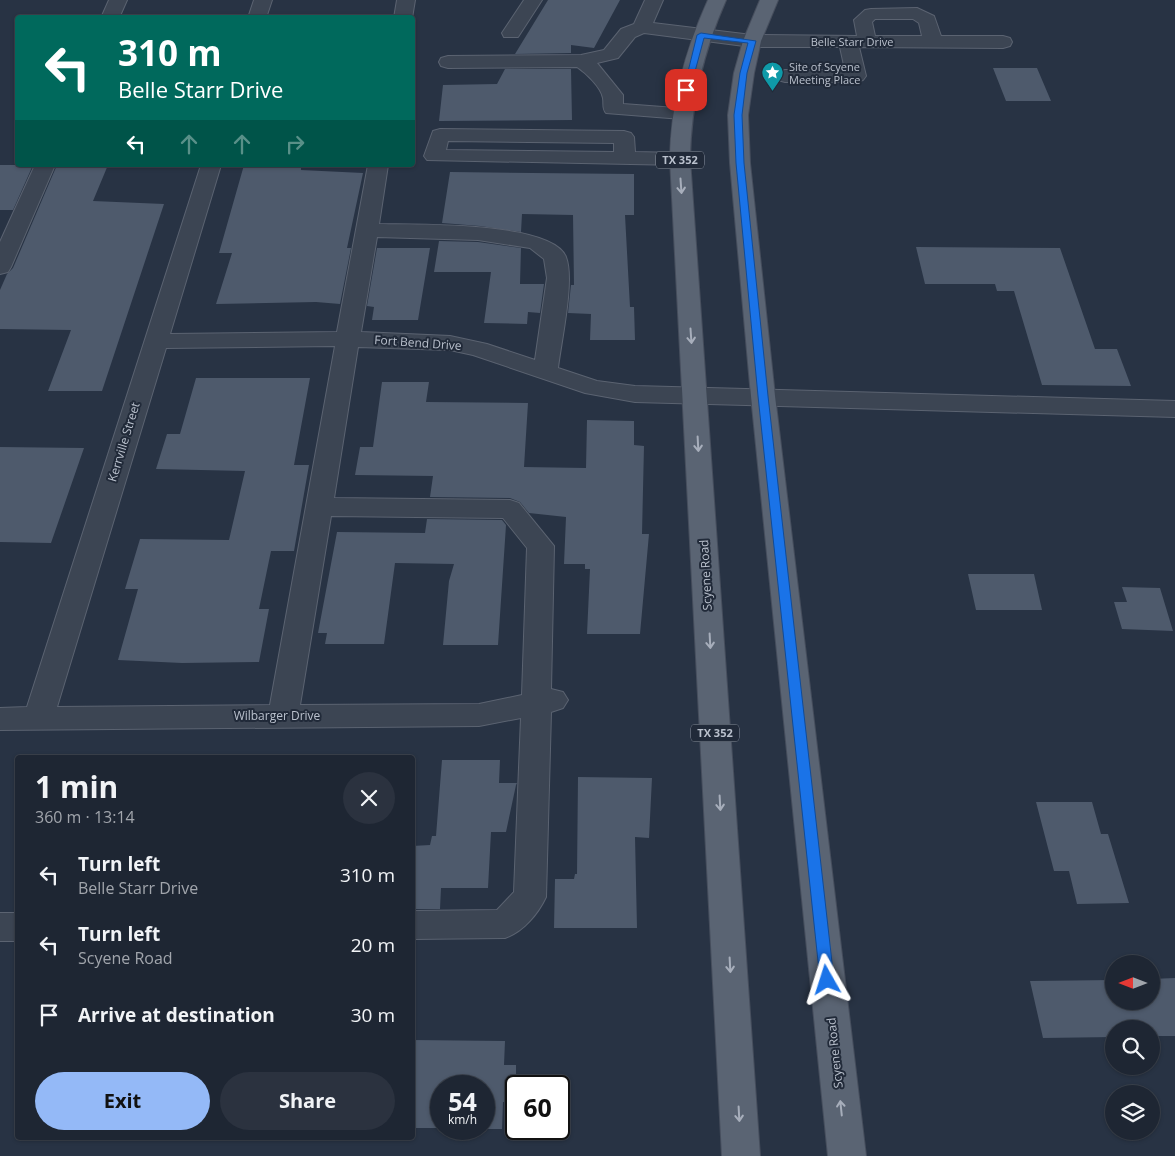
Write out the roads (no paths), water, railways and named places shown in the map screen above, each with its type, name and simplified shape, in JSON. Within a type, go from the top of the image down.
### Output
[{"type":"main road","name":"Scyene Road","points":[[717,0],[701,35],[690,69],[682,113],[680,159],[741,1156]]},
{"type":"main road","name":"Scyene Road","points":[[769,0],[752,41],[744,73],[738,115],[741,172],[763,396],[847,1156]]},
{"type":"street","points":[[111,15],[118,0]]},
{"type":"street","points":[[258,15],[263,0]]},
{"type":"street","points":[[404,15],[406,0]]},
{"type":"street","points":[[511,33],[533,0]]},
{"type":"street","points":[[448,62],[581,61],[611,54],[628,33],[642,27],[654,0]]},
{"type":"street","points":[[785,76],[856,76],[857,42],[863,20],[871,14],[917,13],[928,20],[933,42]]},
{"type":"street","name":"Belle Starr Drive","points":[[642,27],[752,41],[1003,42]]},
{"type":"street","points":[[581,61],[595,69],[614,95],[612,109],[682,113]]},
{"type":"street","points":[[625,159],[624,137],[440,135],[434,156],[625,159],[680,159]]},
{"type":"street","points":[[0,267],[44,167]]},
{"type":"street","name":"Kerrville Street","points":[[38,719],[209,167]]},
{"type":"street","points":[[283,715],[378,167]]},
{"type":"street","points":[[366,230],[478,233],[537,243],[554,257],[558,278],[545,372]]},
{"type":"street","name":"Fort Bend Drive","points":[[155,340],[348,339],[450,343],[480,349],[545,372],[614,392],[1165,409]]},
{"type":"street","points":[[1165,409],[1175,396]]},
{"type":"street","points":[[319,507],[510,509],[541,546],[545,701],[530,897],[505,924],[415,925]]},
{"type":"street","name":"Wilbarger Drive","points":[[0,719],[283,715],[479,715],[545,701]]},
{"type":"street","points":[[0,927],[15,927]]},
{"type":"place","name":"Site of Scyene Meeting Place","points":[[773,92]]}]
